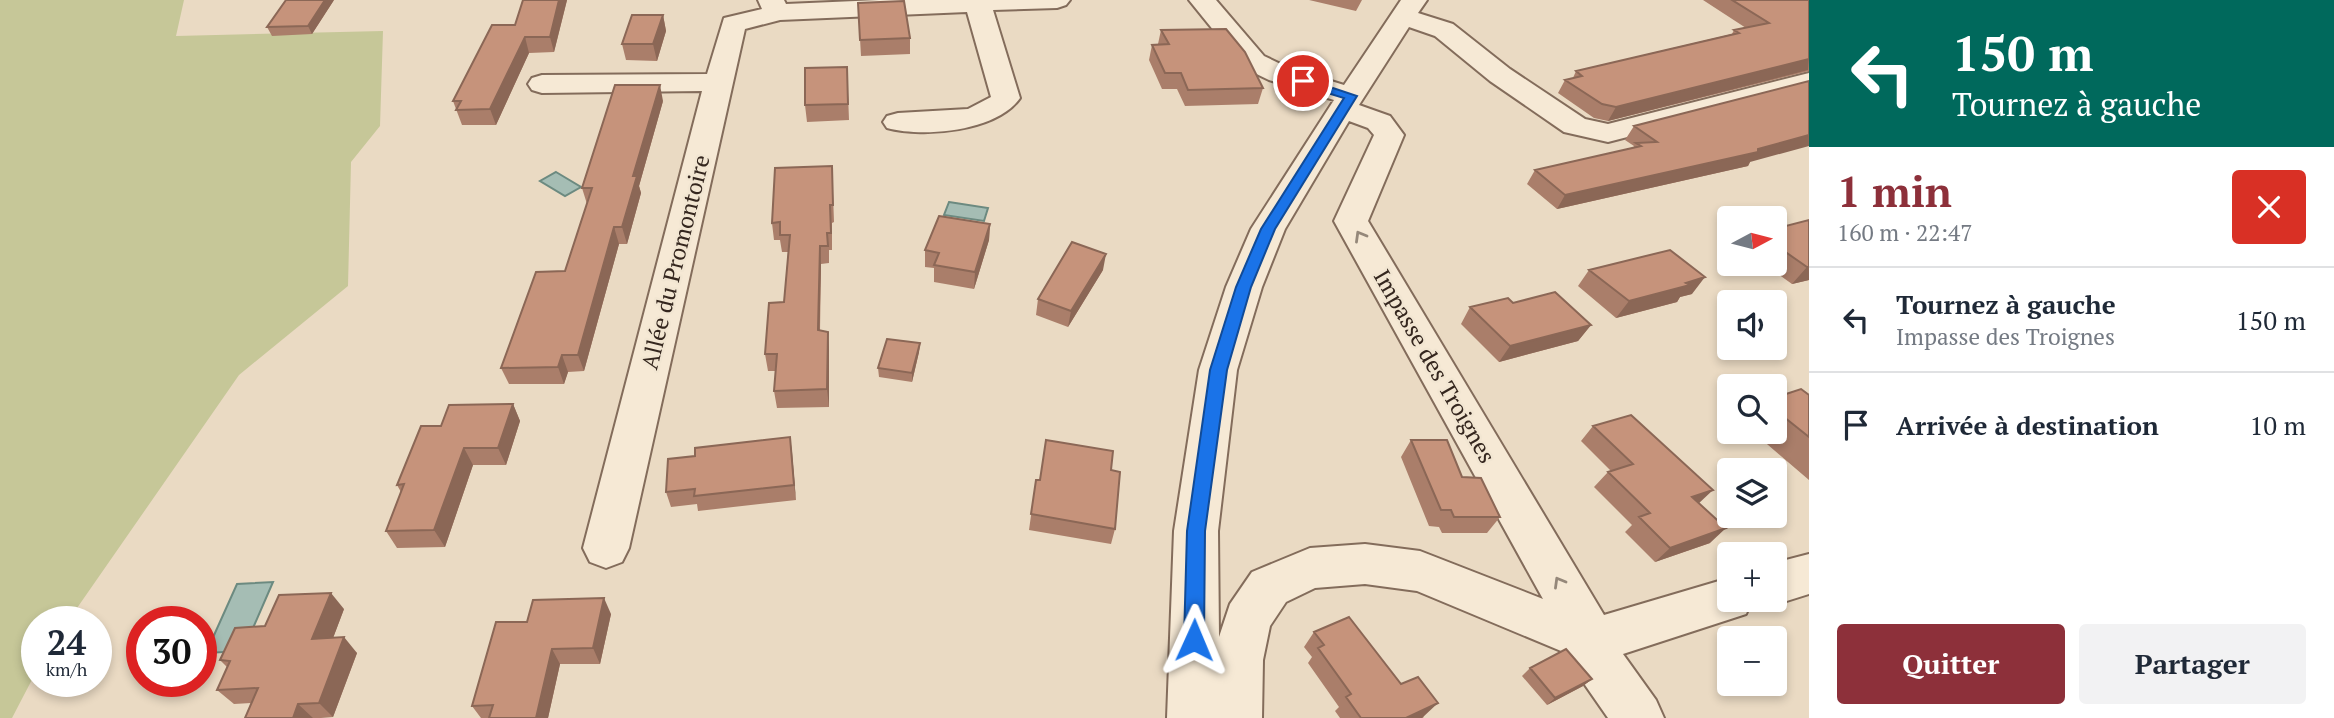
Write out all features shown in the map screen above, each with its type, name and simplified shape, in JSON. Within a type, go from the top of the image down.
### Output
[{"type":"street","points":[[776,6],[978,4],[1057,0]]},
{"type":"street","name":"Impasse des Troignes","points":[[1202,0],[1254,62],[1346,102],[1379,122],[1389,135],[1351,221],[1593,641]]},
{"type":"street","points":[[898,122],[982,117],[998,109],[1006,98],[978,4]]},
{"type":"street","name":"Allée du Promontoire","points":[[606,548],[733,24],[776,6]]},
{"type":"street","points":[[1193,718],[1196,531],[1219,370],[1244,287],[1268,229],[1346,102],[1409,9],[1444,30],[1500,75],[1575,126],[1608,133],[1809,80]]},
{"type":"street","points":[[542,84],[719,82]]},
{"type":"street","points":[[1236,718],[1238,660],[1248,619],[1269,587],[1310,568],[1365,564],[1420,570],[1593,641],[1717,603]]},
{"type":"street","points":[[1787,580],[1809,574]]},
{"type":"street","points":[[1593,641],[1601,665],[1637,718]]},
{"type":"green space","points":[[0,0],[184,0],[176,36],[383,31],[380,126],[351,162],[348,286],[239,375],[78,606],[21,606],[23,697],[12,718],[0,718]]},
{"type":"shaded area","points":[[556,172],[581,187],[565,196],[540,181]]},
{"type":"shaded area","points":[[949,202],[988,208],[984,221],[944,215]]},
{"type":"shaded area","points":[[273,582],[243,651],[217,652],[217,629],[237,584]]},
{"type":"building","points":[[286,0],[325,0],[308,26],[267,27]]},
{"type":"building","points":[[523,0],[559,0],[550,37],[525,37],[490,109],[456,110],[461,101],[453,101],[492,25],[515,25]]},
{"type":"building","points":[[1732,0],[1809,0],[1809,59],[1616,107],[1602,104],[1565,80],[1582,76],[1576,71],[1739,33],[1734,30],[1769,23]]},
{"type":"building","points":[[904,1],[910,38],[860,40],[858,3]]},
{"type":"building","points":[[632,15],[663,15],[653,44],[622,44]]},
{"type":"building","points":[[1226,29],[1245,52],[1263,88],[1188,90],[1181,73],[1165,73],[1152,45],[1169,44],[1161,30]]},
{"type":"building","points":[[847,67],[848,104],[805,105],[805,68]]},
{"type":"building","points":[[1809,81],[1809,135],[1758,149],[1758,152],[1565,195],[1535,170],[1641,146],[1636,143],[1657,142],[1634,126]]},
{"type":"building","points":[[615,85],[660,85],[633,176],[637,176],[622,227],[614,227],[578,355],[562,355],[558,367],[501,368],[536,272],[565,271],[592,188],[582,188]]},
{"type":"building","points":[[832,166],[831,233],[827,233],[828,246],[820,246],[818,330],[828,332],[827,389],[774,391],[777,354],[765,354],[769,303],[784,302],[790,235],[780,235],[780,222],[772,223],[775,168]]},
{"type":"building","points":[[939,216],[990,224],[975,272],[934,265],[939,253],[925,250]]},
{"type":"building","points":[[1809,220],[1809,267],[1787,253],[1787,226]]},
{"type":"building","points":[[1072,242],[1106,254],[1071,311],[1038,299]]},
{"type":"building","points":[[1670,250],[1705,277],[1686,283],[1690,285],[1629,301],[1589,270]]},
{"type":"building","points":[[1555,292],[1591,325],[1510,346],[1470,307],[1508,298],[1513,303]]},
{"type":"building","points":[[887,339],[920,343],[912,373],[878,368]]},
{"type":"building","points":[[1801,389],[1809,395],[1809,437],[1787,419],[1787,394]]},
{"type":"building","points":[[513,404],[498,448],[464,448],[434,530],[386,531],[404,484],[397,485],[421,426],[441,426],[449,405]]},
{"type":"building","points":[[1631,415],[1713,490],[1692,497],[1717,520],[1717,528],[1726,528],[1670,548],[1639,517],[1650,513],[1608,472],[1633,464],[1593,426]]},
{"type":"building","points":[[790,437],[794,485],[694,496],[695,489],[666,492],[668,459],[695,456],[695,448]]},
{"type":"building","points":[[1046,440],[1113,451],[1111,470],[1120,472],[1115,529],[1031,514]]},
{"type":"building","points":[[1411,440],[1447,440],[1462,477],[1481,478],[1500,517],[1454,517],[1451,510],[1441,510]]},
{"type":"building","points":[[331,593],[312,639],[344,637],[319,703],[298,704],[293,718],[245,718],[258,688],[217,690],[230,661],[220,660],[235,628],[265,626],[279,595]]},
{"type":"building","points":[[604,598],[593,648],[552,649],[536,718],[489,718],[493,705],[472,706],[496,622],[527,622],[533,600]]},
{"type":"building","points":[[1349,617],[1401,684],[1418,677],[1438,703],[1406,718],[1361,718],[1346,697],[1351,694],[1318,648],[1324,645],[1314,632]]},
{"type":"building","points":[[1566,649],[1592,679],[1555,698],[1530,668]]},
{"type":"route","points":[[1194,640],[1196,531],[1219,370],[1244,287],[1268,229],[1351,96],[1303,81]]}]
